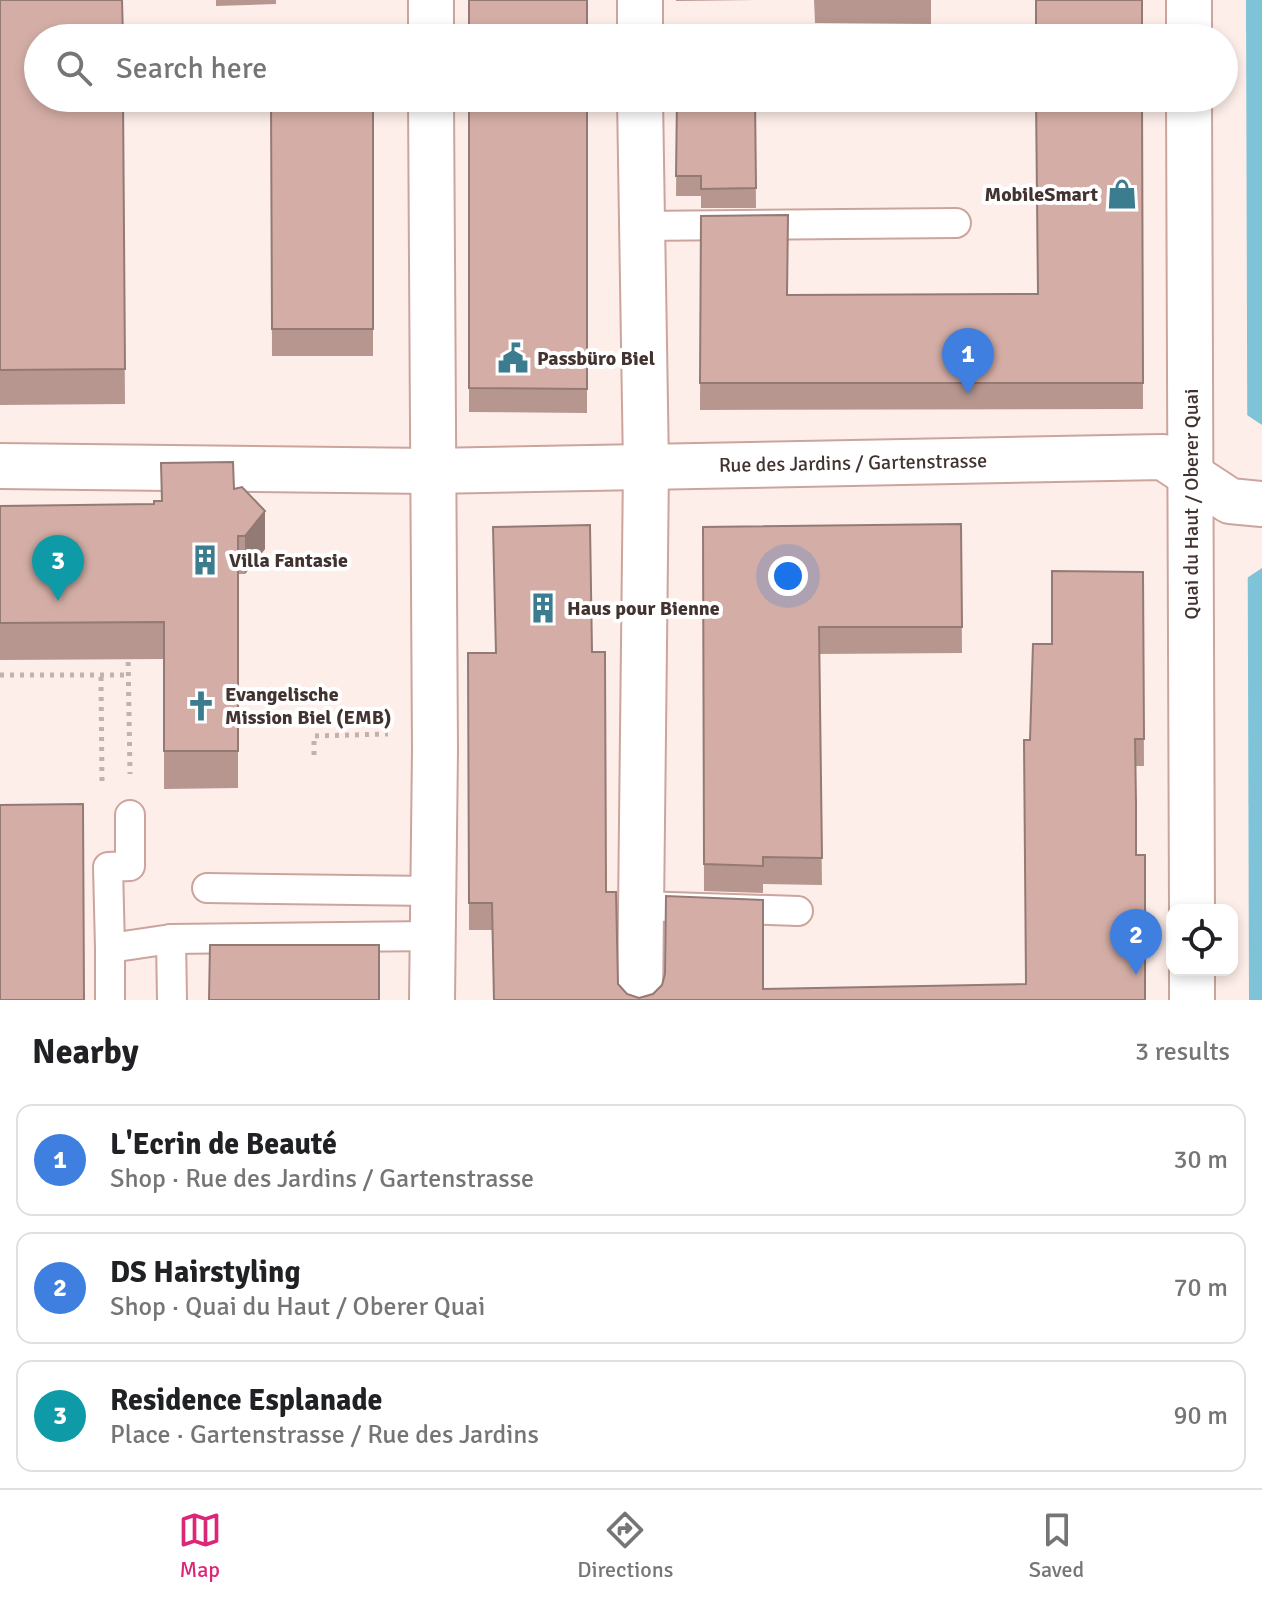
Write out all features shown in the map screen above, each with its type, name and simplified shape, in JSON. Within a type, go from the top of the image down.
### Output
[{"type":"street","points":[[431,0],[431,24]]},
{"type":"street","points":[[640,0],[640,24]]},
{"type":"street","points":[[1189,0],[1189,24]]},
{"type":"street","points":[[431,112],[432,1000]]},
{"type":"street","points":[[640,112],[646,467],[640,1000]]},
{"type":"street","name":"Quai du Haut / Oberer Quai","points":[[1189,112],[1192,904]]},
{"type":"street","name":"Rue des Jardins / Gartenstrasse","points":[[0,466],[431,471],[1163,457],[1191,476],[1248,503]]},
{"type":"street","points":[[1192,976],[1192,1000]]},
{"type":"lane","points":[[641,226],[956,223]]},
{"type":"lane","points":[[110,1000],[108,867],[130,866],[130,815]]},
{"type":"lane","points":[[207,888],[432,891]]},
{"type":"lane","points":[[640,906],[798,911]]},
{"type":"lane","points":[[110,948],[171,939],[432,936]]},
{"type":"lane","points":[[171,939],[172,1000]]},
{"type":"path","points":[[127,645],[130,815]]},
{"type":"path","points":[[0,675],[128,675]]},
{"type":"path","points":[[101,677],[102,796]]},
{"type":"path","points":[[314,755],[314,736],[433,733]]},
{"type":"water","points":[[1246,0],[1262,0],[1262,1000],[1249,1000]]},
{"type":"pier","points":[[1244,413],[1262,425],[1262,568],[1244,580]]},
{"type":"building","points":[[0,0],[122,0],[123,24],[24,24],[24,112],[123,112],[125,369],[0,370]]},
{"type":"building","points":[[469,0],[587,0],[587,24],[469,24]]},
{"type":"building","points":[[1036,0],[1142,0],[1142,24],[1036,24]]},
{"type":"building","points":[[271,112],[373,112],[373,329],[272,329]]},
{"type":"building","points":[[469,112],[587,112],[587,389],[469,388]]},
{"type":"building","points":[[677,112],[755,112],[756,188],[701,189],[701,176],[676,176]]},
{"type":"building","points":[[1036,112],[1142,112],[1143,383],[700,383],[701,216],[788,215],[787,295],[1038,294]]},
{"type":"building","points":[[233,462],[234,489],[242,487],[265,511],[245,536],[238,536],[238,751],[164,751],[164,622],[0,623],[0,506],[154,504],[154,501],[162,501],[161,463]]},
{"type":"building","points":[[961,524],[962,627],[819,627],[822,858],[763,857],[763,866],[704,864],[703,527]]},
{"type":"building","points":[[590,525],[592,652],[605,652],[606,892],[616,892],[618,984],[627,994],[639,998],[653,994],[662,985],[665,974],[666,896],[763,900],[763,989],[1026,984],[1024,740],[1030,740],[1033,644],[1052,644],[1052,571],[1143,572],[1144,739],[1135,739],[1136,855],[1145,855],[1145,1000],[494,1000],[492,903],[469,903],[468,653],[496,653],[493,527]]},
{"type":"building","points":[[83,804],[84,1000],[0,1000],[0,805]]},
{"type":"building","points":[[210,945],[379,945],[379,1000],[209,1000]]},
{"type":"place","name":"MobileSmart","points":[[1122,194]]},
{"type":"place","name":"Passbüro Biel","points":[[513,358]]},
{"type":"place","name":"L'Ecrin de Beauté","points":[[968,394]]},
{"type":"place","name":"Villa Fantasie","points":[[205,560]]},
{"type":"place","name":"Residence Esplanade","points":[[58,601]]},
{"type":"place","name":"Haus pour Bienne","points":[[543,608]]},
{"type":"place","name":"Evangelische Mission Biel (EMB)","points":[[201,706]]},
{"type":"place","name":"DS Hairstyling","points":[[1136,975]]}]
